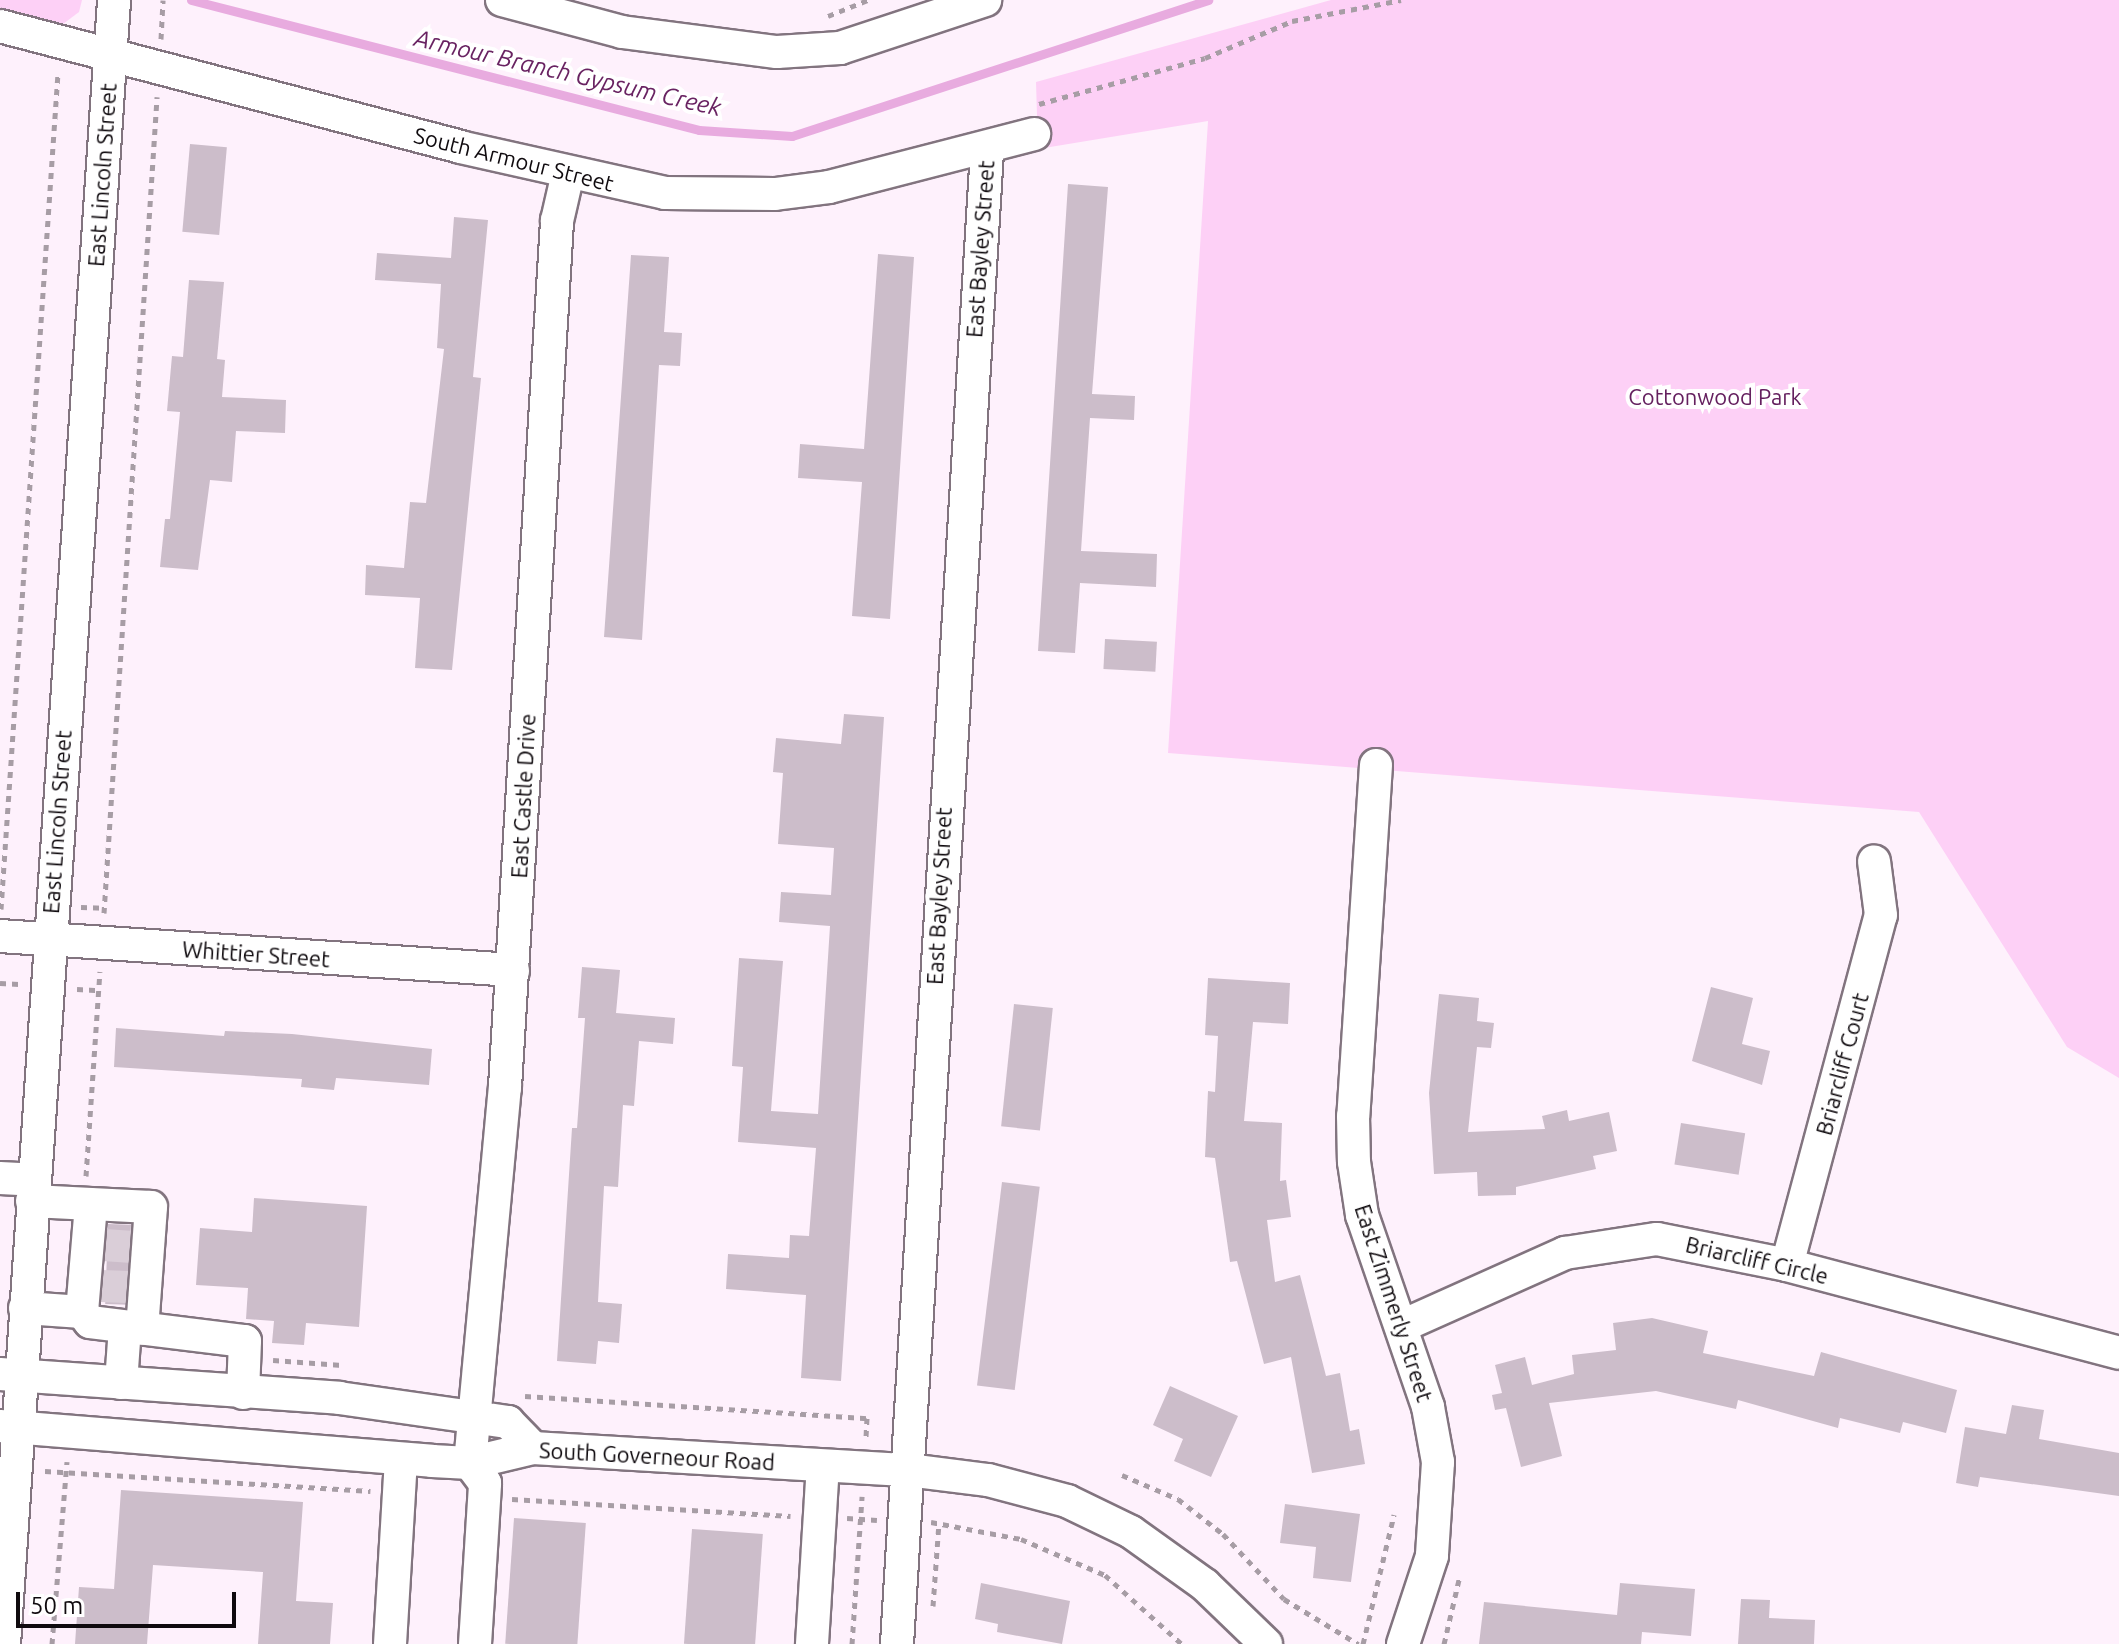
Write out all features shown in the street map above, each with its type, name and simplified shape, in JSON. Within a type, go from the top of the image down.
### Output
[{"type":"street","name":"East Lincoln Street","points":[[4,1644],[15,1469],[9,1427],[10,1375],[25,1308],[114,0]]},
{"type":"street","points":[[502,0],[622,32],[777,52],[840,48],[985,0]]},
{"type":"street","name":"South Armour Street","points":[[0,26],[568,173],[665,193],[775,194],[843,184],[987,149],[1034,134]]},
{"type":"street","name":"East Bayley Street","points":[[897,1644],[938,903],[987,149]]},
{"type":"street","name":"East Castle Drive","points":[[470,1463],[513,970],[557,221],[568,173]]},
{"type":"street","name":"East Zimmerly Street","points":[[1376,765],[1353,1116],[1354,1162],[1362,1215],[1428,1407],[1438,1462],[1432,1556],[1403,1644]]},
{"type":"street","name":"Briarcliff Court","points":[[1787,1265],[1881,915],[1874,861]]},
{"type":"street","name":"Whittier Street","points":[[0,936],[513,970]]},
{"type":"street","points":[[0,1178],[33,1191],[91,1204],[151,1207],[142,1247],[133,1328],[121,1383]]},
{"type":"street","points":[[91,1204],[96,1244],[89,1294],[90,1322],[245,1341],[243,1393]]},
{"type":"street","name":"Briarcliff Circle","points":[[1402,1326],[1505,1277],[1608,1243],[1657,1239],[1699,1244],[1787,1265],[2119,1353]]},
{"type":"street","points":[[25,1308],[89,1294]]},
{"type":"street","points":[[10,1375],[339,1398],[474,1420],[508,1422],[533,1448]]},
{"type":"street","name":"South Governeour Road","points":[[9,1427],[470,1463],[533,1448],[908,1470],[1013,1486],[1096,1514],[1165,1554],[1266,1644]]},
{"type":"street","points":[[390,1644],[401,1459]]},
{"type":"street","points":[[470,1463],[485,1483],[475,1644]]},
{"type":"street","points":[[812,1644],[823,1466]]},
{"type":"path","points":[[1034,134],[1034,105],[1205,58],[1292,21],[1401,0]]},
{"type":"path","points":[[0,918],[60,42]]},
{"type":"path","points":[[15,1469],[399,1492]]},
{"type":"path","points":[[1122,1475],[1178,1499],[1223,1534],[1284,1599],[1361,1644],[1394,1515]]},
{"type":"path","points":[[484,1498],[939,1523],[1021,1539],[1105,1575],[1182,1644]]},
{"type":"path","points":[[932,1614],[939,1523]]},
{"type":"green space","points":[[0,0],[82,0],[79,12],[63,24],[0,11]]},
{"type":"green space","name":"Cottonwood Park","points":[[1331,0],[2119,0],[2119,1078],[2067,1047],[1919,812],[1168,753],[1208,121],[1038,149],[1036,82]]},
{"type":"building","points":[[190,144],[227,147],[219,235],[182,232]]},
{"type":"building","points":[[1068,184],[1108,187],[1092,394],[1135,396],[1134,420],[1090,418],[1081,551],[1157,554],[1156,587],[1080,583],[1075,653],[1038,651]]},
{"type":"building","points":[[454,217],[488,220],[473,377],[481,378],[452,670],[415,668],[420,598],[365,595],[366,565],[404,568],[410,502],[426,503],[444,349],[437,348],[441,284],[375,280],[377,253],[451,258]]},
{"type":"building","points":[[878,254],[914,257],[890,619],[852,616],[862,482],[798,478],[800,444],[864,449]]},
{"type":"building","points":[[631,255],[669,257],[664,332],[682,333],[680,366],[659,365],[642,640],[604,637]]},
{"type":"building","points":[[189,280],[224,282],[217,359],[225,360],[222,397],[286,400],[285,433],[236,431],[232,482],[210,480],[198,570],[160,567],[165,519],[170,519],[180,412],[167,411],[172,356],[183,357]]},
{"type":"building","points":[[1105,639],[1157,642],[1155,672],[1103,669]]},
{"type":"building","points":[[844,714],[884,717],[841,1381],[801,1378],[806,1295],[726,1289],[728,1254],[789,1258],[790,1235],[809,1236],[816,1148],[738,1142],[743,1067],[732,1066],[739,958],[783,961],[771,1111],[818,1114],[830,926],[779,922],[781,892],[831,895],[834,848],[778,844],[783,773],[773,772],[776,738],[841,744]]},
{"type":"building","points":[[582,967],[620,970],[616,1013],[675,1018],[673,1044],[639,1041],[634,1106],[623,1105],[618,1187],[604,1186],[598,1302],[622,1304],[619,1343],[598,1341],[596,1364],[557,1361],[572,1128],[577,1128],[585,1018],[578,1018]]},
{"type":"building","points":[[1208,978],[1290,983],[1288,1024],[1253,1022],[1244,1121],[1282,1123],[1280,1181],[1286,1180],[1291,1217],[1267,1220],[1275,1282],[1300,1275],[1326,1376],[1340,1373],[1350,1431],[1359,1429],[1365,1464],[1312,1473],[1291,1357],[1264,1364],[1237,1261],[1230,1262],[1215,1158],[1205,1157],[1208,1091],[1215,1092],[1218,1036],[1205,1035]]},
{"type":"building","points":[[1711,987],[1753,998],[1742,1044],[1770,1051],[1762,1085],[1692,1061]]},
{"type":"building","points":[[1439,994],[1479,998],[1477,1021],[1494,1023],[1491,1048],[1477,1047],[1468,1132],[1545,1129],[1542,1116],[1567,1110],[1569,1121],[1609,1112],[1617,1151],[1593,1156],[1596,1169],[1516,1187],[1516,1195],[1478,1196],[1477,1172],[1434,1174],[1429,1093]]},
{"type":"building","points":[[1014,1004],[1053,1008],[1040,1130],[1001,1126]]},
{"type":"building","points":[[116,1028],[224,1036],[225,1031],[292,1034],[432,1049],[429,1085],[336,1078],[334,1090],[301,1087],[302,1079],[114,1067]]},
{"type":"building","points":[[1681,1123],[1745,1133],[1739,1175],[1674,1164]]},
{"type":"building","points":[[1002,1182],[1040,1187],[1015,1390],[977,1385]]},
{"type":"building","points":[[254,1198],[367,1206],[359,1327],[306,1323],[304,1345],[272,1343],[274,1321],[246,1319],[248,1288],[196,1285],[200,1228],[252,1232]]},
{"type":"building","points":[[108,1224],[131,1225],[128,1305],[105,1304]]},
{"type":"building","points":[[1652,1318],[1708,1331],[1703,1353],[1814,1376],[1821,1352],[1957,1390],[1946,1433],[1903,1422],[1900,1433],[1840,1418],[1838,1428],[1738,1400],[1736,1409],[1656,1391],[1549,1403],[1562,1456],[1521,1467],[1506,1408],[1495,1410],[1492,1395],[1502,1393],[1495,1365],[1525,1357],[1532,1385],[1574,1374],[1572,1355],[1616,1350],[1613,1323]]},
{"type":"building","points":[[1170,1386],[1238,1416],[1211,1477],[1174,1461],[1183,1439],[1153,1425]]},
{"type":"building","points":[[2012,1405],[2044,1410],[2039,1439],[2119,1453],[2119,1496],[1980,1477],[1978,1487],[1956,1483],[1965,1427],[2006,1434]]},
{"type":"building","points":[[121,1490],[303,1502],[296,1601],[333,1603],[330,1644],[258,1644],[263,1572],[153,1565],[147,1644],[75,1644],[79,1587],[114,1589]]},
{"type":"building","points":[[1285,1504],[1360,1514],[1351,1582],[1313,1578],[1316,1547],[1280,1543]]},
{"type":"building","points":[[514,1518],[586,1523],[577,1644],[505,1644]]},
{"type":"building","points":[[692,1529],[763,1534],[755,1644],[684,1644]]},
{"type":"building","points":[[981,1583],[1070,1601],[1062,1644],[997,1632],[998,1624],[975,1619]]},
{"type":"building","points":[[1620,1583],[1695,1589],[1691,1636],[1642,1632],[1641,1644],[1479,1644],[1484,1602],[1617,1615]]},
{"type":"building","points":[[1741,1599],[1770,1600],[1769,1618],[1815,1620],[1814,1644],[1738,1644]]},
{"type":"waterway","name":"Armour Branch Gypsum Creek","points":[[191,0],[699,130],[792,136],[1208,0]]},
{"type":"tunnel","points":[[104,1245],[136,1247]]},
{"type":"tunnel","points":[[101,1286],[134,1287]]}]
